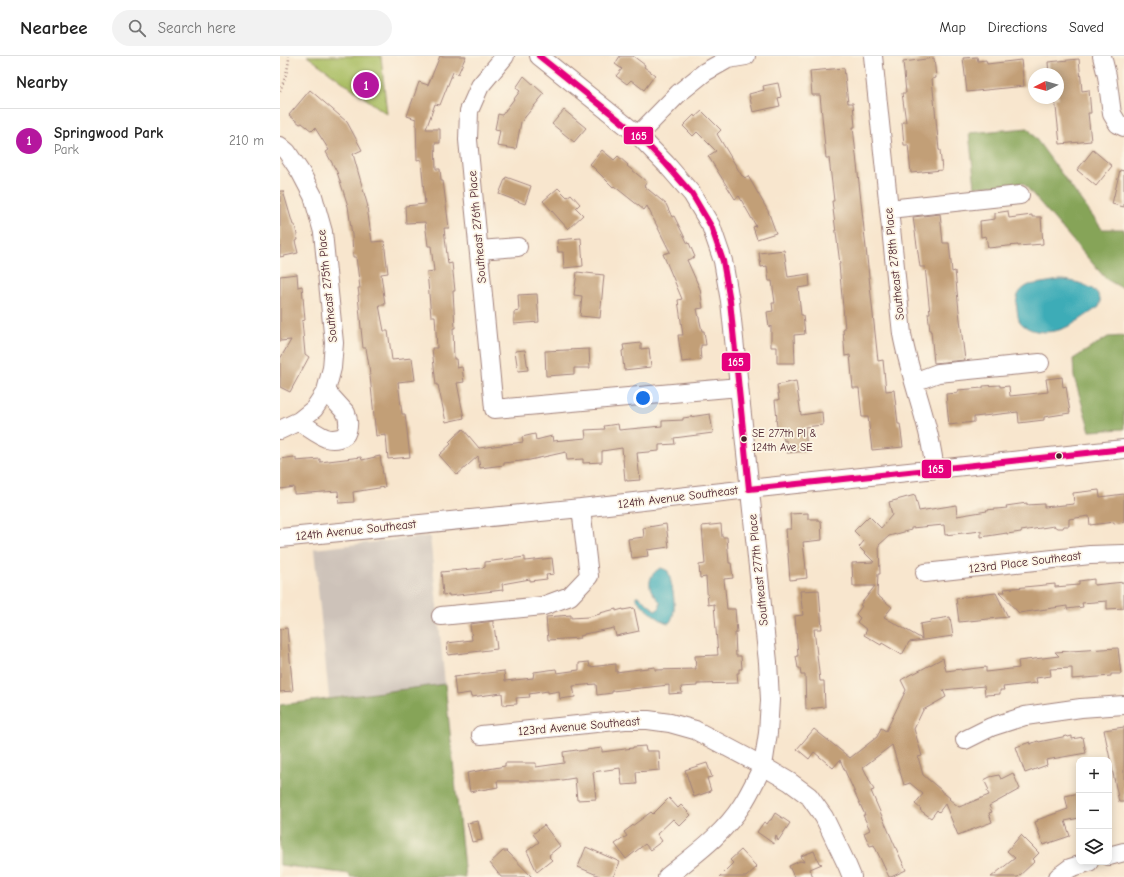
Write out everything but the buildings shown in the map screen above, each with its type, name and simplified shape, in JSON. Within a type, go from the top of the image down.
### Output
[{"type":"street","name":"Southeast 276th Place","points":[[505,56],[480,86],[469,112],[468,140],[494,409],[739,387]]},
{"type":"street","name":"Southeast 277th Place","points":[[539,56],[638,135],[666,164],[692,194],[711,226],[723,261],[730,301],[768,662],[770,700],[768,733],[763,766]]},
{"type":"street","points":[[638,135],[679,93],[705,72],[728,58],[746,56]]},
{"type":"street","name":"Southeast 278th Place","points":[[873,56],[902,334],[906,354],[929,433],[935,469]]},
{"type":"street","points":[[1102,56],[1107,76],[1112,114],[1118,124],[1124,127]]},
{"type":"street","name":"Southeast 275th Place","points":[[280,146],[287,152],[298,168],[313,196],[323,232],[334,343],[332,368],[326,391],[314,409],[299,421],[280,430]]},
{"type":"street","points":[[889,209],[1020,196]]},
{"type":"street","points":[[479,250],[518,247]]},
{"type":"street","points":[[914,382],[938,373],[1040,363]]},
{"type":"street","points":[[299,421],[326,438],[336,438],[344,435],[347,431],[348,417],[326,391]]},
{"type":"street","name":"124th Avenue Southeast","points":[[280,538],[581,508],[1124,448]]},
{"type":"street","points":[[441,616],[543,606],[570,596],[589,576],[581,508]]},
{"type":"street","name":"123rd Place Southeast","points":[[925,574],[1090,555],[1124,554]]},
{"type":"street","points":[[965,740],[991,727],[1025,716],[1081,708],[1124,705]]},
{"type":"street","name":"123rd Avenue Southeast","points":[[481,735],[626,720],[648,720],[670,723],[695,730],[763,766]]},
{"type":"street","points":[[667,877],[703,848],[724,828],[742,804],[763,766],[790,782],[809,796],[824,817],[852,877]]},
{"type":"street","points":[[1112,855],[1124,852]]},
{"type":"street","points":[[1058,877],[1070,868],[1080,865]]},
{"type":"path","points":[[280,91],[285,78],[289,56]]},
{"type":"shaded area","points":[[430,536],[445,684],[329,698],[314,549]]},
{"type":"green space","points":[[307,56],[381,56],[387,114]]},
{"type":"green space","points":[[1028,128],[1102,229],[1124,229],[1124,288],[1106,279],[1023,183],[975,187],[969,133]]},
{"type":"green space","points":[[1124,336],[1124,429],[1090,431],[1074,377],[1073,359],[1108,337]]},
{"type":"green space","points":[[445,684],[465,877],[350,877],[349,874],[280,865],[280,705]]},
{"type":"water","points":[[1066,280],[1088,286],[1094,290],[1100,300],[1099,307],[1069,326],[1055,331],[1036,331],[1023,325],[1018,318],[1016,305],[1018,295],[1022,289],[1029,285]]},
{"type":"water","points":[[661,568],[668,571],[673,591],[674,612],[669,623],[656,617],[636,598],[636,596],[638,596],[655,610],[660,607],[660,602],[652,592],[650,582],[652,575]]},
{"type":"transit line","name":"165","points":[[539,56],[638,135],[692,194],[711,226],[723,261],[730,301],[749,489]]},
{"type":"transit line","name":"165","points":[[749,489],[1124,449]]},
{"type":"place","name":"Springwood Park","points":[[366,85]]},
{"type":"place","name":"SE 277th Pl & 124th Ave SE","points":[[744,439]]}]
